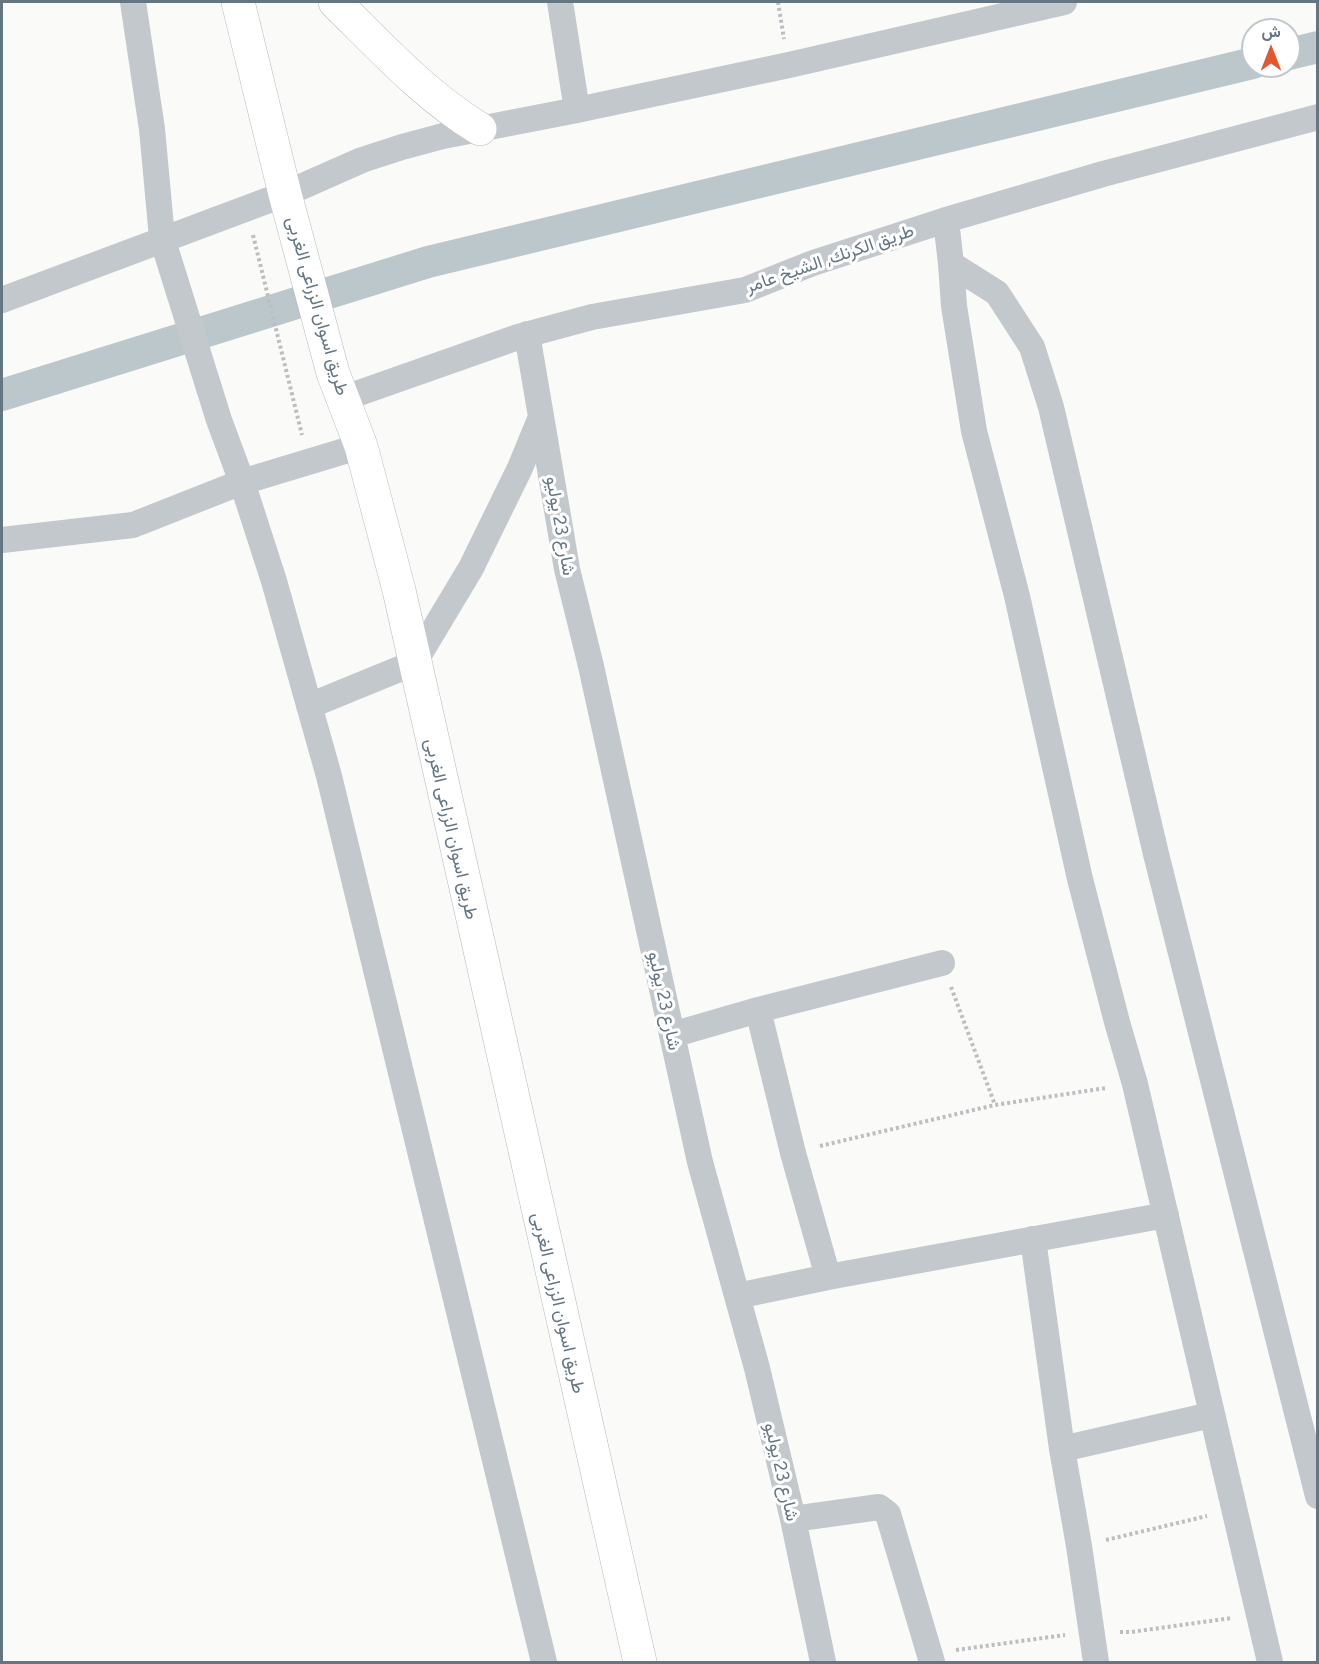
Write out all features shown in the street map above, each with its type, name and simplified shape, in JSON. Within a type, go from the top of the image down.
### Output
[{"type":"main road","name":"طريق اسوان الزراعى الغربى","points":[[238,2],[285,194],[333,374],[361,446],[399,590],[640,1662]]},
{"type":"main road","points":[[336,2],[422,87],[450,110],[480,129]]},
{"type":"street","points":[[133,2],[152,129],[162,238],[219,420],[274,581],[329,776],[544,1662]]},
{"type":"street","points":[[560,2],[577,110]]},
{"type":"street","points":[[2,300],[162,238],[285,194],[362,160],[412,144],[789,64],[993,10],[1064,2]]},
{"type":"street","name":"طريق الكرنك, الشيخ عامر","points":[[342,399],[526,334],[592,316],[745,290],[813,263],[946,220],[1114,171],[1317,117]]},
{"type":"street","points":[[946,220],[954,306],[974,431],[1017,596],[1080,879],[1135,1084],[1270,1662]]},
{"type":"street","points":[[951,264],[997,293],[1032,347],[1051,407],[1158,865],[1317,1496]]},
{"type":"street","name":"شارع 23 يوليو","points":[[526,334],[567,569],[591,666],[706,1184],[737,1296],[793,1519],[823,1662]]},
{"type":"street","points":[[309,706],[414,663],[471,567],[510,488],[541,416]]},
{"type":"street","points":[[2,540],[133,525],[242,482],[361,446]]},
{"type":"street","points":[[672,1035],[758,1010],[942,963]]},
{"type":"street","points":[[758,1010],[793,1153],[828,1277]]},
{"type":"street","points":[[737,1296],[1166,1215]]},
{"type":"street","points":[[1033,1239],[1062,1449],[1096,1662]]},
{"type":"street","points":[[1062,1449],[1211,1415]]},
{"type":"street","points":[[793,1519],[879,1507],[888,1514],[930,1658]]},
{"type":"path","points":[[778,2],[789,64]]},
{"type":"path","points":[[246,208],[308,462]]},
{"type":"path","points":[[942,963],[995,1105]]},
{"type":"path","points":[[793,1153],[995,1105],[1135,1084]]},
{"type":"path","points":[[1079,1546],[1234,1510]]},
{"type":"path","points":[[930,1658],[1093,1632],[1131,1632],[1258,1614]]},
{"type":"waterway","points":[[1301,51],[1318,47]]},
{"type":"waterway","points":[[2,395],[428,262],[1241,66]]}]
